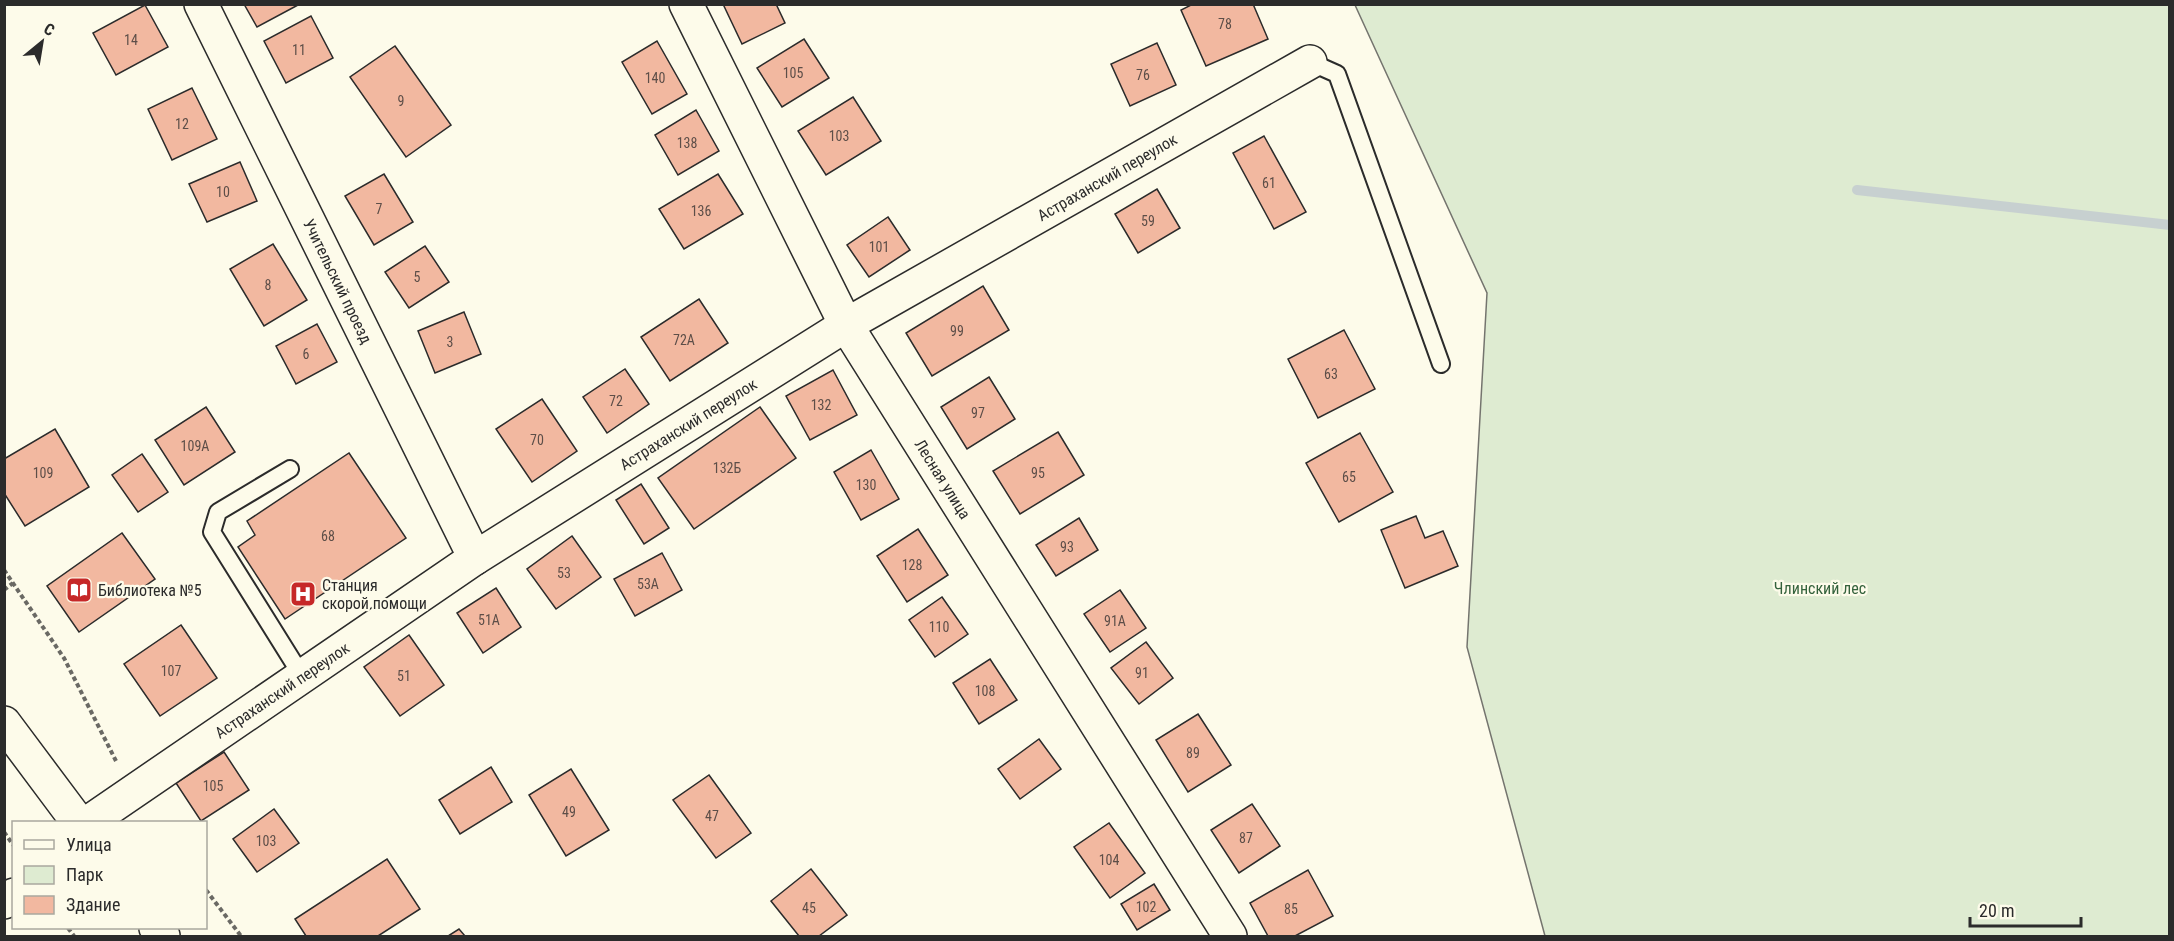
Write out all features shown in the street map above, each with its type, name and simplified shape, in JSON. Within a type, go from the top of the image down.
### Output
[{"type":"street","name":"Учительский проезд","points":[[201,4],[475,558]]},
{"type":"street","name":"Лесная улица","points":[[687,4],[846,325],[1119,763],[1230,936]]},
{"type":"street","name":"Астраханский переулок","points":[[90,821],[475,558],[846,325],[1310,62]]},
{"type":"street","points":[[4,723],[77,821]]},
{"type":"lane","points":[[1310,62],[1337,74],[1441,364]]},
{"type":"lane","points":[[290,469],[218,513],[212,532],[302,676]]},
{"type":"path","points":[[4,570],[64,658],[132,793]]},
{"type":"path","points":[[4,590],[13,583]]},
{"type":"path","points":[[207,891],[241,936]]},
{"type":"green space","name":"Члинский лес","points":[[1355,5],[2169,5],[2169,936],[1545,936],[1467,647],[1487,293]]},
{"type":"building","points":[[244,4],[297,4],[298,5],[257,27]]},
{"type":"building","points":[[723,4],[776,4],[785,23],[742,44]]},
{"type":"building","points":[[1193,4],[1253,4],[1268,39],[1206,66],[1181,10]]},
{"type":"building","points":[[145,5],[168,47],[116,75],[93,33]]},
{"type":"building","points":[[311,16],[333,58],[286,83],[264,41]]},
{"type":"building","points":[[804,39],[829,78],[782,107],[757,68]]},
{"type":"building","points":[[657,41],[687,94],[652,114],[622,62]]},
{"type":"building","points":[[1157,43],[1176,85],[1130,106],[1111,64]]},
{"type":"building","points":[[395,46],[451,125],[406,157],[350,77]]},
{"type":"building","points":[[192,88],[217,139],[172,160],[148,109]]},
{"type":"building","points":[[853,97],[881,141],[826,175],[798,131]]},
{"type":"building","points":[[696,110],[719,151],[678,175],[655,135]]},
{"type":"building","points":[[1264,136],[1306,212],[1274,229],[1233,153]]},
{"type":"building","points":[[240,162],[257,201],[207,222],[189,184]]},
{"type":"building","points":[[384,174],[413,222],[374,245],[345,196]]},
{"type":"building","points":[[718,174],[743,214],[684,249],[659,209]]},
{"type":"building","points":[[1157,189],[1180,228],[1138,253],[1115,214]]},
{"type":"building","points":[[888,217],[910,250],[869,277],[847,245]]},
{"type":"building","points":[[273,244],[307,300],[264,326],[230,269]]},
{"type":"building","points":[[425,246],[449,282],[409,308],[385,272]]},
{"type":"building","points":[[983,286],[1009,330],[932,376],[906,333]]},
{"type":"building","points":[[699,299],[728,343],[670,381],[641,337]]},
{"type":"building","points":[[464,312],[481,354],[435,373],[418,331]]},
{"type":"building","points":[[317,324],[337,362],[296,384],[276,346]]},
{"type":"building","points":[[1344,330],[1375,389],[1318,418],[1288,359]]},
{"type":"building","points":[[625,369],[649,404],[607,433],[583,397]]},
{"type":"building","points":[[833,370],[857,415],[810,440],[786,396]]},
{"type":"building","points":[[989,377],[1015,419],[967,449],[941,407]]},
{"type":"building","points":[[542,399],[577,451],[532,482],[496,429]]},
{"type":"building","points":[[206,407],[235,452],[184,485],[155,440]]},
{"type":"building","points":[[760,407],[796,458],[694,529],[658,478]]},
{"type":"building","points":[[55,429],[89,487],[25,526],[4,493],[4,459]]},
{"type":"building","points":[[1058,432],[1084,475],[1020,514],[993,471]]},
{"type":"building","points":[[1360,433],[1393,492],[1339,522],[1306,463]]},
{"type":"building","points":[[871,450],[899,499],[861,520],[834,472]]},
{"type":"building","points":[[349,453],[406,538],[285,619],[238,547],[255,535],[247,521]]},
{"type":"building","points":[[142,454],[168,492],[138,512],[112,475]]},
{"type":"building","points":[[641,484],[669,528],[644,544],[616,500]]},
{"type":"building","points":[[1416,516],[1425,538],[1443,531],[1458,566],[1405,588],[1381,530]]},
{"type":"building","points":[[1079,518],[1098,550],[1056,576],[1036,545]]},
{"type":"building","points":[[918,529],[948,575],[907,602],[877,556]]},
{"type":"building","name":"Библиотека №5","points":[[122,533],[155,579],[79,632],[47,586]]},
{"type":"building","points":[[572,536],[601,577],[556,609],[527,569]]},
{"type":"building","points":[[662,553],[682,590],[635,616],[614,579]]},
{"type":"building","points":[[496,588],[521,627],[483,653],[457,613]]},
{"type":"building","points":[[1120,590],[1146,628],[1110,652],[1084,614]]},
{"type":"building","points":[[942,597],[968,634],[935,657],[909,620]]},
{"type":"building","points":[[181,625],[217,678],[160,716],[124,664]]},
{"type":"building","points":[[409,635],[444,685],[400,716],[364,667]]},
{"type":"building","points":[[1146,642],[1173,678],[1139,704],[1111,668]]},
{"type":"building","points":[[990,659],[1017,700],[979,724],[953,683]]},
{"type":"building","points":[[1198,714],[1231,765],[1188,792],[1156,740]]},
{"type":"building","points":[[1039,739],[1061,769],[1020,799],[998,769]]},
{"type":"building","points":[[224,752],[249,790],[201,821],[176,783]]},
{"type":"building","points":[[491,767],[512,802],[460,834],[439,800]]},
{"type":"building","points":[[571,769],[609,830],[566,856],[529,795]]},
{"type":"building","points":[[709,775],[751,833],[716,858],[673,800]]},
{"type":"building","points":[[1252,804],[1280,846],[1239,873],[1211,830]]},
{"type":"building","points":[[274,809],[299,843],[257,872],[233,839]]},
{"type":"building","points":[[1109,823],[1145,873],[1110,898],[1074,847]]},
{"type":"building","points":[[387,859],[420,909],[378,936],[306,936],[295,919]]},
{"type":"building","points":[[811,869],[847,915],[819,936],[799,936],[771,901]]},
{"type":"building","points":[[1308,870],[1333,916],[1295,936],[1268,936],[1250,903]]},
{"type":"building","points":[[1154,884],[1170,910],[1137,930],[1121,904]]},
{"type":"building","points":[[459,929],[465,936],[448,936]]},
{"type":"waterway","points":[[1857,190],[2170,225]]},
{"type":"place","name":"Библиотека №5","points":[[79,590]]},
{"type":"place","name":"Станция скорой помощи","points":[[303,594]]}]
